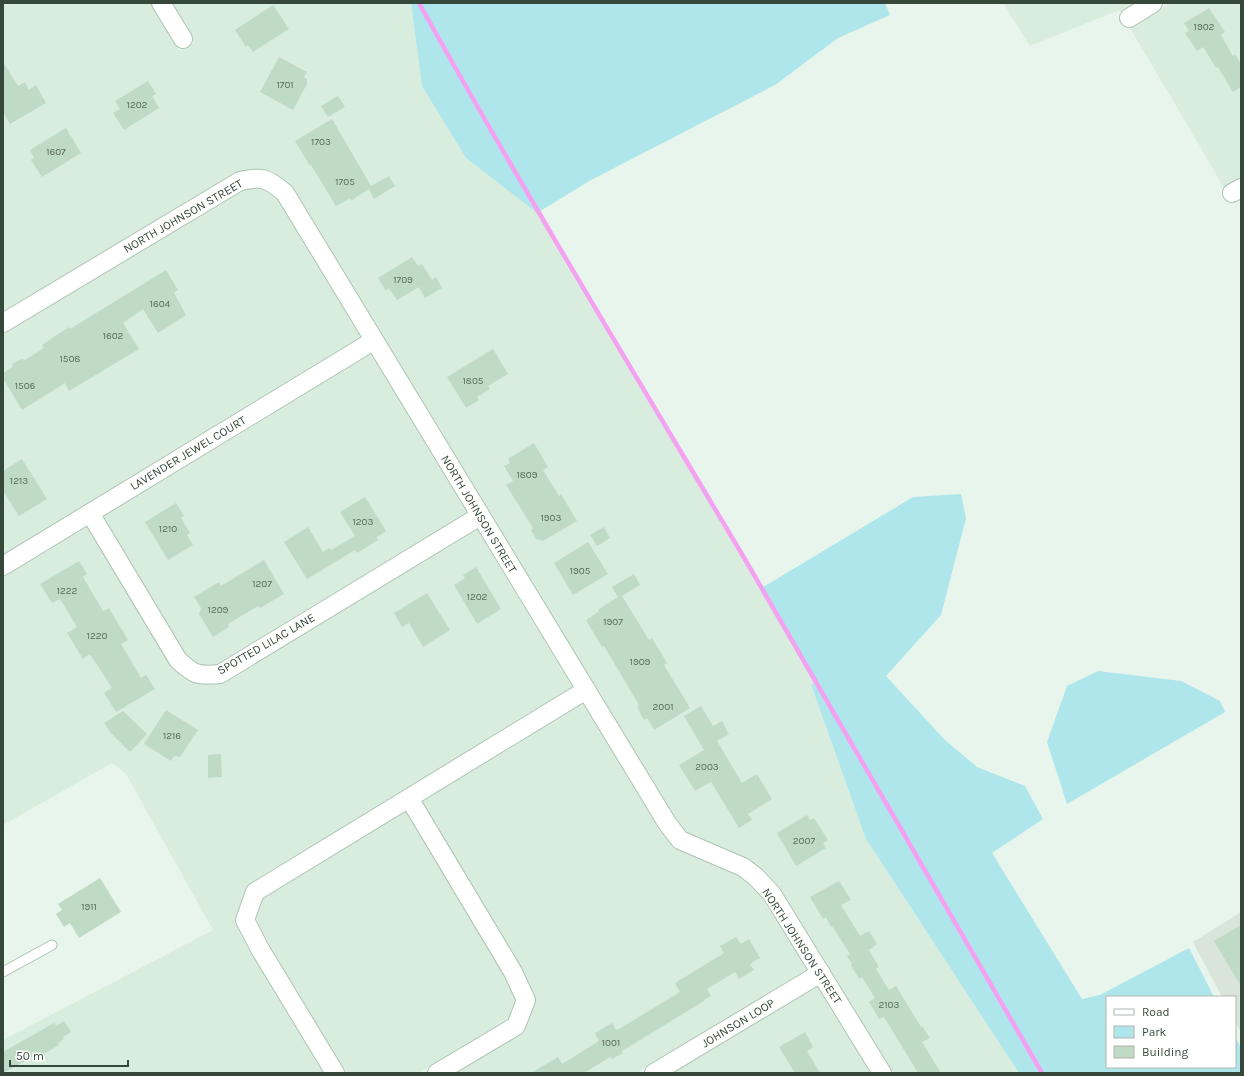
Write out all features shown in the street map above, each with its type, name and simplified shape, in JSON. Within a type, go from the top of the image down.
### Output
[{"type":"street","points":[[161,3],[183,39]]},
{"type":"street","points":[[1129,18],[1153,3]]},
{"type":"street","name":"NORTH JOHNSON STREET","points":[[3,323],[240,180],[258,177],[272,182],[284,193],[667,823],[680,840],[743,867],[756,877],[772,894],[882,1073]]},
{"type":"street","name":"LAVENDER JEWEL COURT","points":[[3,566],[373,341]]},
{"type":"street","name":"SPOTTED LILAC LANE","points":[[90,513],[178,660],[192,672],[205,675],[220,674],[480,516]]},
{"type":"street","points":[[335,1073],[260,949],[245,920],[255,892],[586,690]]},
{"type":"street","points":[[409,798],[514,972],[526,1000],[516,1026],[437,1073]]},
{"type":"street","name":"JOHNSON LOOP","points":[[654,1073],[821,973]]},
{"type":"lane","points":[[3,972],[52,945]]},
{"type":"shaded area","points":[[3,3],[151,3],[180,51],[194,43],[170,3],[411,3],[422,86],[466,158],[537,213],[816,683],[811,686],[866,839],[1019,1073],[891,1073],[783,896],[784,894],[774,882],[773,883],[685,833],[674,819],[277,176],[256,169],[235,173],[3,312]]},
{"type":"shaded area","points":[[1003,3],[1136,3],[1121,13],[1119,10],[1030,46]]},
{"type":"shaded area","points":[[1170,3],[1241,3],[1241,178],[1224,188],[1130,28]]},
{"type":"shaded area","points":[[259,186],[268,190],[278,199],[362,338],[3,555],[3,334],[244,189]]},
{"type":"shaded area","points":[[371,353],[468,512],[216,665],[205,666],[195,664],[184,654],[101,517]]},
{"type":"shaded area","points":[[87,525],[171,664],[187,679],[207,684],[224,682],[478,528],[574,686],[250,884],[247,888],[237,916],[325,1073],[3,1073],[3,1040],[213,930],[126,774],[112,763],[3,825],[3,576]]},
{"type":"shaded area","points":[[583,702],[660,828],[739,875],[751,884],[766,899],[809,970],[637,1073],[455,1073],[534,1005],[420,801]]},
{"type":"shaded area","points":[[406,810],[506,976],[517,1000],[509,1019],[419,1073],[344,1073],[267,945],[254,920],[262,898]]},
{"type":"shaded area","points":[[1241,912],[1241,1033],[1236,1023],[1236,996],[1221,996],[1193,942]]},
{"type":"shaded area","points":[[819,985],[872,1073],[672,1073]]},
{"type":"green space","points":[[411,3],[885,3],[890,15],[838,38],[775,85],[591,180],[537,213],[466,158],[422,86]]},
{"type":"green space","points":[[961,494],[966,518],[941,615],[886,676],[944,739],[977,767],[1025,786],[1043,819],[992,853],[1082,999],[1100,995],[1189,948],[1213,996],[1106,996],[1106,1068],[1236,1068],[1236,1038],[1241,1048],[1241,1073],[1019,1073],[866,839],[811,685],[816,682],[760,589],[913,497]]},
{"type":"green space","points":[[1098,671],[1181,681],[1220,701],[1225,712],[1067,804],[1047,742],[1067,686]]},
{"type":"building","points":[[273,5],[289,29],[253,52],[248,45],[246,47],[235,30]]},
{"type":"building","points":[[1209,8],[1225,32],[1221,35],[1233,56],[1235,54],[1241,64],[1241,87],[1233,92],[1218,67],[1216,68],[1203,47],[1197,51],[1185,33],[1189,31],[1184,23]]},
{"type":"building","points":[[279,57],[307,72],[304,77],[307,79],[307,84],[293,110],[260,92]]},
{"type":"building","points":[[3,62],[18,86],[25,82],[29,90],[36,85],[46,103],[10,124],[3,112]]},
{"type":"building","points":[[148,81],[156,94],[152,96],[159,108],[124,130],[113,113],[120,109],[115,101]]},
{"type":"building","points":[[338,96],[345,107],[328,117],[321,106]]},
{"type":"building","points":[[332,119],[371,186],[389,176],[395,186],[374,199],[369,189],[352,200],[349,199],[336,206],[295,141]]},
{"type":"building","points":[[66,128],[81,153],[42,177],[31,160],[34,158],[30,150]]},
{"type":"building","points":[[412,257],[418,266],[422,264],[432,280],[436,277],[442,288],[425,298],[419,287],[397,300],[389,288],[386,291],[378,278]]},
{"type":"building","points":[[166,270],[178,290],[174,293],[186,315],[158,333],[143,309],[123,323],[139,349],[69,391],[65,383],[22,410],[3,378],[3,373],[13,367],[12,364],[21,359],[25,360],[44,348],[42,345],[69,327],[70,329]]},
{"type":"building","points":[[493,349],[508,374],[488,386],[490,389],[477,397],[479,400],[466,408],[447,377]]},
{"type":"building","points":[[534,443],[548,467],[543,470],[559,496],[561,494],[577,521],[543,541],[536,539],[531,530],[533,528],[506,485],[513,481],[504,466],[510,463],[508,459]]},
{"type":"building","points":[[22,459],[47,499],[19,516],[3,491],[3,471]]},
{"type":"building","points":[[365,497],[386,531],[377,537],[378,540],[357,553],[355,550],[307,579],[284,542],[308,527],[323,552],[329,548],[331,550],[355,536],[340,512]]},
{"type":"building","points":[[176,503],[184,516],[181,518],[190,533],[187,535],[193,545],[168,560],[145,522]]},
{"type":"building","points":[[604,527],[610,538],[597,546],[590,535]]},
{"type":"building","points":[[588,542],[608,574],[573,595],[554,563]]},
{"type":"building","points":[[264,560],[284,594],[260,608],[258,606],[228,624],[229,627],[213,637],[199,614],[201,608],[194,597],[219,582],[221,586]]},
{"type":"building","points":[[79,561],[87,574],[83,577],[103,611],[109,608],[128,640],[121,644],[141,678],[146,675],[155,689],[116,712],[104,693],[112,688],[90,654],[83,659],[67,633],[77,627],[60,599],[52,603],[40,584]]},
{"type":"building","points":[[476,567],[501,609],[477,624],[454,585],[465,578],[463,575]]},
{"type":"building","points":[[634,574],[640,585],[622,596],[649,640],[652,638],[667,663],[664,665],[690,708],[654,730],[647,718],[644,720],[637,707],[639,705],[604,646],[602,647],[586,620],[598,612],[599,609],[618,597],[612,587]]},
{"type":"building","points":[[427,593],[450,630],[423,647],[409,623],[402,627],[394,613]]},
{"type":"building","points":[[701,706],[713,726],[722,721],[729,734],[717,741],[742,783],[757,774],[772,799],[748,814],[752,820],[739,828],[711,782],[695,791],[679,765],[704,750],[684,716]]},
{"type":"building","points":[[166,710],[198,730],[180,757],[174,756],[171,761],[144,744]]},
{"type":"building","points":[[123,711],[147,734],[130,752],[110,732],[104,723]]},
{"type":"building","points":[[221,754],[222,777],[208,778],[208,755]]},
{"type":"building","points":[[807,815],[810,820],[814,818],[828,840],[823,843],[826,848],[796,866],[777,833]]},
{"type":"building","points":[[100,878],[121,912],[79,938],[70,923],[64,927],[56,914],[62,910],[58,904]]},
{"type":"building","points":[[839,881],[851,900],[841,905],[860,936],[869,931],[877,944],[869,950],[879,967],[876,969],[889,990],[896,986],[921,1027],[922,1026],[930,1038],[922,1042],[941,1073],[918,1073],[884,1017],[879,1019],[869,1002],[875,998],[862,977],[859,979],[847,956],[850,954],[832,926],[831,927],[826,917],[823,919],[810,897]]},
{"type":"building","points":[[1241,925],[1241,986],[1214,941]]},
{"type":"building","points":[[736,937],[741,944],[749,939],[760,958],[750,964],[754,970],[739,979],[735,972],[707,989],[711,996],[704,1001],[622,1051],[623,1053],[612,1059],[610,1057],[584,1073],[531,1073],[558,1057],[562,1064],[599,1041],[595,1033],[612,1023],[616,1030],[619,1029],[680,992],[675,983],[724,953],[720,946]]},
{"type":"building","points":[[64,1021],[71,1032],[63,1037],[64,1039],[58,1043],[59,1045],[42,1055],[40,1053],[3,1073],[3,1052],[54,1023],[56,1026]]},
{"type":"building","points":[[805,1032],[813,1047],[807,1051],[820,1073],[795,1073],[779,1047]]},
{"type":"waterway","points":[[419,3],[540,214],[746,561],[1042,1073]]}]
